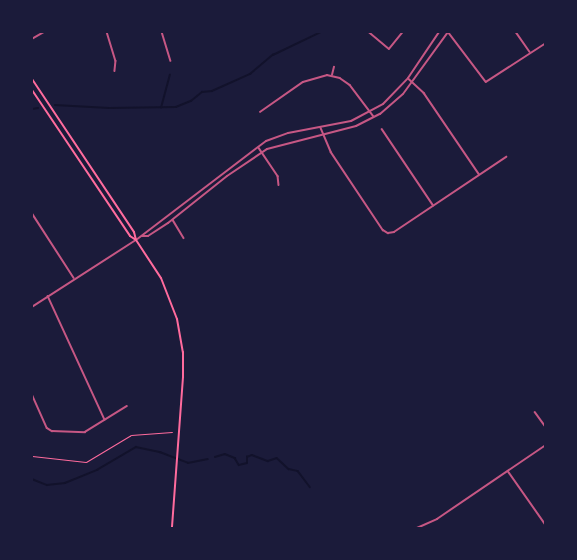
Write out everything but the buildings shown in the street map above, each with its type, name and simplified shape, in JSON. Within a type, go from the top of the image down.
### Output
[{"type":"main road","points":[[32,79],[134,232],[136,240],[161,278],[179,331],[183,377],[172,528]]},
{"type":"main road","points":[[32,90],[130,236],[136,240]]},
{"type":"main road","points":[[36,97],[41,93]]},
{"type":"street","points":[[32,39],[44,32]]},
{"type":"street","points":[[107,32],[116,61],[115,70]]},
{"type":"street","points":[[162,32],[171,61]]},
{"type":"street","points":[[369,32],[389,49],[403,32]]},
{"type":"street","points":[[32,307],[142,236],[144,232],[223,171],[266,141],[280,135],[351,121],[370,112],[390,98],[408,78],[439,32]]},
{"type":"street","points":[[142,236],[148,236],[172,220],[227,176],[262,152],[284,143],[356,126],[374,117],[397,100],[447,32],[486,82],[546,43]]},
{"type":"street","points":[[516,32],[530,53]]},
{"type":"street","points":[[332,76],[334,67]]},
{"type":"street","points":[[260,112],[308,80],[332,76],[350,85],[374,117]]},
{"type":"street","points":[[408,78],[424,93],[479,175]]},
{"type":"street","points":[[321,128],[331,152],[388,233],[506,157]]},
{"type":"street","points":[[381,129],[434,205]]},
{"type":"street","points":[[259,147],[278,176],[279,185]]},
{"type":"street","points":[[32,213],[75,279]]},
{"type":"street","points":[[172,220],[184,238]]},
{"type":"street","points":[[48,296],[105,420]]},
{"type":"street","points":[[32,394],[47,428],[52,431],[80,433],[127,406]]},
{"type":"street","points":[[535,412],[546,427]]},
{"type":"street","points":[[417,528],[437,519],[546,445]]},
{"type":"street","points":[[508,471],[546,525]]},
{"type":"path","points":[[32,456],[86,462],[131,435],[172,432]]},
{"type":"waterway","points":[[55,105],[109,108],[176,107],[191,101],[202,92],[212,91],[250,74],[273,55],[321,32]]},
{"type":"waterway","points":[[161,108],[170,75]]},
{"type":"waterway","points":[[32,109],[38,108]]},
{"type":"waterway","points":[[32,479],[47,485],[65,483],[97,470],[136,447],[160,452],[188,463],[208,459]]},
{"type":"waterway","points":[[215,457],[225,454],[235,458],[239,465],[247,463],[247,457],[252,455],[268,461],[277,458],[289,469],[298,471],[310,487]]}]
